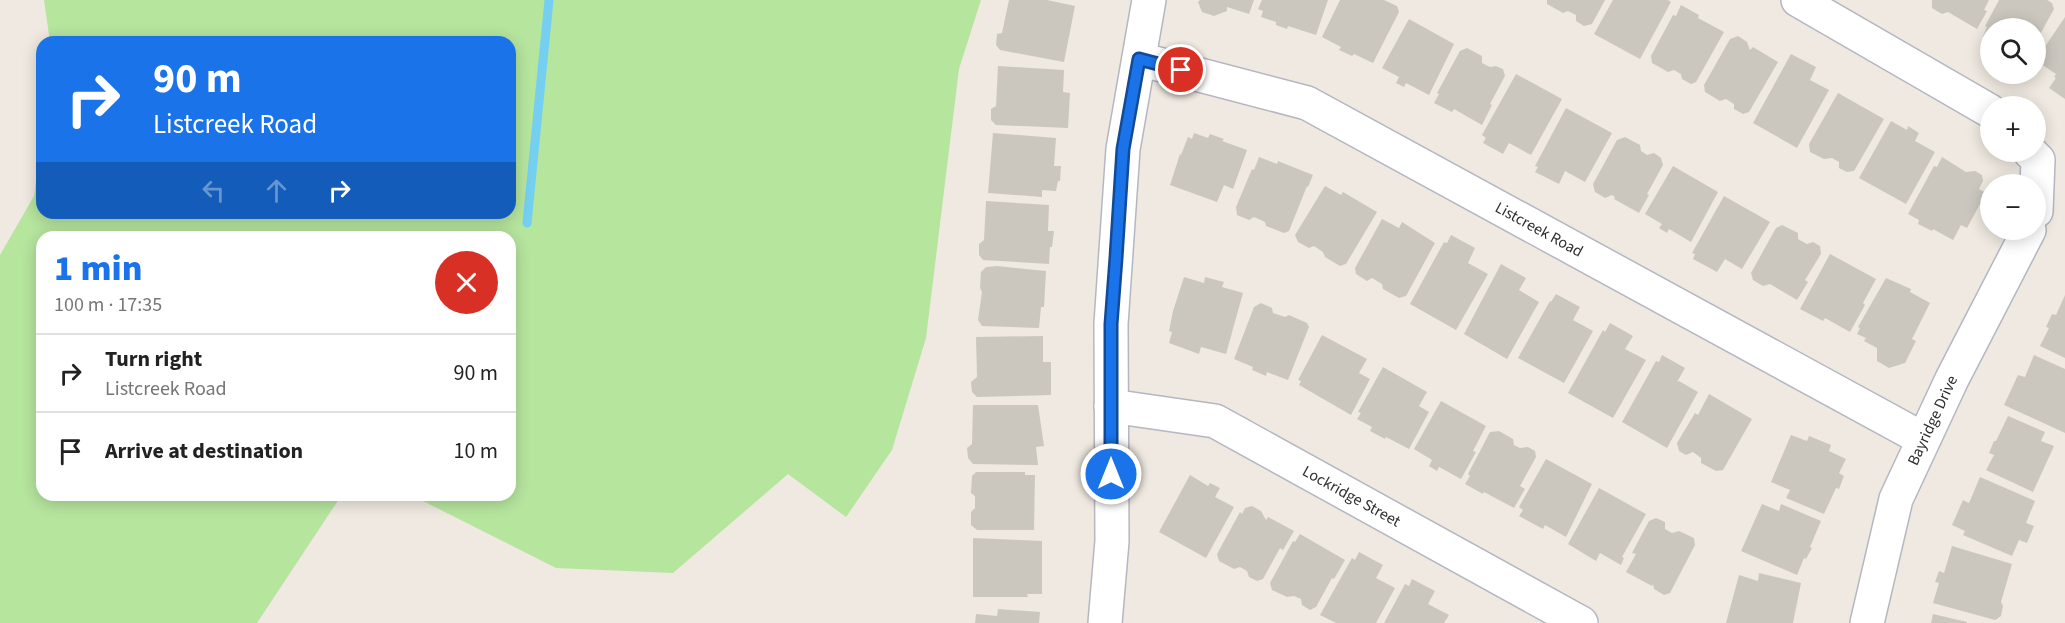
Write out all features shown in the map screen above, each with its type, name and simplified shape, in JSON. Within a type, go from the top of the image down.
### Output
[{"type":"street","points":[[1105,623],[1112,541],[1111,324],[1123,149],[1149,0]]},
{"type":"street","points":[[1798,0],[1980,105]]},
{"type":"street","name":"Listcreek Road","points":[[1139,59],[1307,103],[1923,439]]},
{"type":"street","name":"Bayridge Drive","points":[[1867,623],[1896,499],[1952,379],[2024,240]]},
{"type":"street","name":"Lockridge Street","points":[[1111,406],[1215,420],[1581,623]]},
{"type":"green space","points":[[44,0],[981,0],[959,69],[926,338],[892,450],[846,517],[788,474],[673,573],[556,568],[423,501],[516,501],[516,231],[36,231],[36,501],[338,501],[257,623],[0,623],[0,255],[34,196],[36,180],[36,219],[516,219],[516,36],[49,36]]},
{"type":"building","points":[[1009,0],[1047,0],[1075,6],[1064,62],[1000,50],[996,45],[997,34],[1002,33]]},
{"type":"building","points":[[1200,0],[1254,0],[1249,14],[1227,7],[1227,11],[1214,16],[1202,12],[1198,2]]},
{"type":"building","points":[[1262,0],[1328,0],[1316,35],[1288,26],[1287,29],[1261,17],[1263,11],[1258,9]]},
{"type":"building","points":[[1340,0],[1384,0],[1397,6],[1399,12],[1373,63],[1339,50],[1341,47],[1322,37]]},
{"type":"building","points":[[1547,0],[1605,0],[1592,24],[1584,26],[1576,21],[1576,15],[1568,11],[1563,13],[1547,4]]},
{"type":"building","points":[[1613,0],[1668,0],[1671,2],[1640,59],[1594,34]]},
{"type":"building","points":[[1932,0],[1989,0],[1984,10],[1987,11],[1983,18],[1980,18],[1977,29],[1948,12],[1942,14],[1932,8]]},
{"type":"building","points":[[1999,0],[2047,0],[2052,3],[2054,9],[2046,24],[2046,18],[1989,18]]},
{"type":"building","points":[[1681,5],[1699,15],[1698,18],[1724,32],[1696,82],[1691,84],[1682,79],[1681,74],[1674,70],[1668,72],[1652,63],[1651,56],[1673,15],[1676,16]]},
{"type":"building","points":[[2065,17],[2065,99],[2049,88],[2056,74],[2046,67],[2046,45]]},
{"type":"building","points":[[1409,19],[1454,44],[1429,95],[1406,83],[1404,87],[1396,83],[1399,77],[1382,68]]},
{"type":"building","points":[[1738,36],[1747,42],[1750,50],[1753,47],[1778,62],[1749,112],[1743,114],[1734,109],[1734,104],[1726,99],[1720,101],[1705,92],[1704,85],[1730,39]]},
{"type":"building","points":[[1467,48],[1482,56],[1482,63],[1503,69],[1505,76],[1482,125],[1454,109],[1452,112],[1434,103],[1460,51]]},
{"type":"building","points":[[1791,54],[1816,67],[1810,80],[1829,90],[1797,148],[1753,123]]},
{"type":"building","points":[[998,66],[1064,70],[1063,92],[1070,93],[1068,128],[996,125],[991,120],[991,109],[996,106]]},
{"type":"building","points":[[1516,74],[1562,99],[1531,155],[1509,143],[1503,154],[1483,143],[1486,138],[1482,135]]},
{"type":"building","points":[[1838,93],[1884,119],[1854,171],[1847,172],[1839,168],[1839,162],[1832,158],[1824,159],[1810,152],[1809,144]]},
{"type":"building","points":[[1566,108],[1612,133],[1585,182],[1565,171],[1559,184],[1535,172],[1538,167],[1535,166]]},
{"type":"building","points":[[1891,121],[1907,130],[1908,126],[1919,133],[1915,141],[1935,152],[1906,204],[1859,178]]},
{"type":"building","points":[[993,133],[1056,138],[1054,166],[1061,166],[1060,181],[1058,181],[1056,191],[1042,190],[1042,197],[988,193]]},
{"type":"building","points":[[1194,133],[1208,138],[1210,134],[1247,150],[1233,189],[1224,185],[1217,202],[1170,185],[1180,154],[1188,137],[1192,139]]},
{"type":"building","points":[[1625,137],[1640,145],[1641,151],[1647,155],[1654,153],[1661,158],[1663,165],[1639,213],[1614,199],[1612,195],[1605,198],[1595,192],[1593,184],[1617,140]]},
{"type":"building","points":[[1259,157],[1277,164],[1278,161],[1313,175],[1289,231],[1284,233],[1266,226],[1265,222],[1254,217],[1249,220],[1237,215],[1236,207]]},
{"type":"building","points":[[1942,157],[1966,172],[1975,171],[1980,174],[1980,204],[1967,228],[1961,225],[1953,240],[1918,224],[1919,220],[1908,214],[1934,166],[1937,167]]},
{"type":"building","points":[[1673,166],[1718,192],[1691,242],[1669,229],[1667,233],[1659,228],[1662,224],[1645,214]]},
{"type":"building","points":[[1325,186],[1341,195],[1343,192],[1377,212],[1346,264],[1340,266],[1325,257],[1323,252],[1314,246],[1309,248],[1298,242],[1295,235]]},
{"type":"building","points":[[1724,196],[1770,222],[1742,269],[1725,259],[1717,272],[1693,259],[1695,254],[1692,253]]},
{"type":"building","points":[[986,201],[1049,205],[1048,231],[1054,231],[1049,264],[983,260],[979,255],[979,244],[984,240]]},
{"type":"building","points":[[1382,219],[1399,228],[1402,222],[1435,243],[1406,296],[1399,298],[1383,289],[1382,284],[1372,278],[1367,281],[1356,274],[1355,268]]},
{"type":"building","points":[[1782,225],[1798,233],[1798,239],[1807,244],[1813,242],[1820,246],[1821,254],[1805,280],[1808,282],[1797,300],[1770,284],[1763,286],[1753,280],[1751,273],[1776,228]]},
{"type":"building","points":[[1451,235],[1475,248],[1468,263],[1488,274],[1456,330],[1410,304],[1444,242],[1447,243]]},
{"type":"building","points":[[1830,254],[1876,279],[1850,332],[1825,318],[1823,321],[1800,309]]},
{"type":"building","points":[[1501,264],[1526,278],[1519,290],[1539,302],[1507,359],[1464,334]]},
{"type":"building","points":[[986,267],[1046,271],[1044,307],[1041,307],[1039,328],[982,326],[978,320],[982,292],[981,272]]},
{"type":"building","points":[[1184,277],[1204,283],[1205,277],[1224,282],[1222,287],[1243,293],[1226,354],[1201,347],[1199,354],[1169,343],[1173,311]]},
{"type":"building","points":[[1886,278],[1911,289],[1910,292],[1930,303],[1912,339],[1916,341],[1905,363],[1889,368],[1877,361],[1877,348],[1864,341],[1866,338],[1857,334],[1860,328],[1858,327]]},
{"type":"building","points":[[1556,294],[1580,307],[1573,320],[1593,331],[1564,383],[1518,358]]},
{"type":"building","points":[[2065,295],[2065,358],[2040,346],[2049,328],[2046,327],[2052,314],[2056,315]]},
{"type":"building","points":[[1261,303],[1272,308],[1273,313],[1285,317],[1289,315],[1307,323],[1309,327],[1288,380],[1267,372],[1266,376],[1252,370],[1253,367],[1234,359],[1254,307]]},
{"type":"building","points":[[1610,323],[1633,336],[1625,349],[1646,360],[1613,418],[1568,393],[1603,330],[1605,332]]},
{"type":"building","points":[[1322,335],[1367,359],[1359,373],[1370,379],[1351,415],[1299,385],[1301,381],[1298,380]]},
{"type":"building","points":[[1043,336],[1043,362],[1051,362],[1051,395],[977,397],[972,392],[971,382],[977,377],[976,337]]},
{"type":"building","points":[[1662,355],[1685,368],[1677,382],[1698,392],[1667,448],[1622,422],[1656,361],[1659,362]]},
{"type":"building","points":[[2034,355],[2065,369],[2065,433],[2004,405],[2018,375],[2025,377]]},
{"type":"building","points":[[1383,367],[1427,392],[1419,406],[1429,412],[1409,449],[1370,431],[1372,427],[1357,419],[1361,413],[1358,412]]},
{"type":"building","points":[[1709,394],[1752,419],[1723,470],[1716,471],[1701,463],[1701,458],[1693,452],[1686,455],[1679,451],[1677,443],[1695,413],[1698,415]]},
{"type":"building","points":[[1441,401],[1486,426],[1473,451],[1476,452],[1461,479],[1439,467],[1437,471],[1429,466],[1432,460],[1414,449]]},
{"type":"building","points":[[973,405],[1038,405],[1044,446],[1036,447],[1038,465],[973,464],[968,458],[967,448],[972,444]]},
{"type":"building","points":[[2008,416],[2045,432],[2041,441],[2054,446],[2033,492],[1986,470],[1994,455],[1989,453]]},
{"type":"building","points":[[1499,431],[1513,439],[1514,445],[1520,448],[1528,447],[1535,451],[1536,457],[1520,486],[1525,489],[1514,508],[1465,484],[1490,432]]},
{"type":"building","points":[[1791,435],[1807,441],[1809,436],[1831,445],[1829,451],[1846,459],[1839,473],[1844,476],[1839,489],[1836,488],[1824,514],[1786,498],[1790,490],[1771,482]]},
{"type":"building","points":[[1546,459],[1592,484],[1566,537],[1545,525],[1543,529],[1519,516],[1523,510],[1519,507]]},
{"type":"building","points":[[976,472],[1025,472],[1025,475],[1035,475],[1034,530],[977,530],[971,525],[971,512],[975,508],[975,496],[971,493],[972,476]]},
{"type":"building","points":[[1190,475],[1208,486],[1210,483],[1220,488],[1215,497],[1234,507],[1206,558],[1159,532]]},
{"type":"building","points":[[1980,477],[2035,501],[2026,523],[2034,526],[2027,543],[2019,540],[2012,556],[1963,535],[1965,531],[1952,525],[1963,500],[1969,503]]},
{"type":"building","points":[[1599,488],[1646,514],[1622,557],[1624,558],[1621,565],[1600,553],[1596,561],[1568,544]]},
{"type":"building","points":[[1762,504],[1779,511],[1781,504],[1821,521],[1810,547],[1812,548],[1806,559],[1804,558],[1797,575],[1741,551]]},
{"type":"building","points":[[1252,506],[1261,511],[1266,520],[1268,517],[1294,531],[1283,550],[1280,548],[1263,579],[1257,581],[1249,577],[1247,571],[1240,567],[1234,569],[1219,561],[1217,554],[1240,512],[1242,514],[1245,508]]},
{"type":"building","points":[[1656,518],[1665,522],[1665,529],[1672,533],[1679,531],[1694,538],[1695,545],[1670,593],[1664,595],[1654,589],[1653,584],[1652,586],[1626,572],[1636,554],[1632,553],[1649,521]]},
{"type":"building","points":[[1300,534],[1345,560],[1316,607],[1310,610],[1302,605],[1301,599],[1294,596],[1287,597],[1272,590],[1270,583],[1293,541],[1295,542]]},
{"type":"building","points":[[973,538],[1042,541],[1042,594],[1027,594],[1028,597],[973,597]]},
{"type":"building","points":[[1952,546],[2012,564],[2001,602],[2003,606],[2001,616],[1995,620],[1933,603],[1939,583],[1935,582],[1939,571],[1944,573]]},
{"type":"building","points":[[1359,552],[1383,565],[1376,578],[1395,588],[1376,623],[1336,623],[1320,615],[1352,558],[1355,560]]},
{"type":"building","points":[[1759,573],[1801,583],[1793,623],[1726,623],[1739,575],[1758,581]]},
{"type":"building","points":[[1412,579],[1435,591],[1428,604],[1449,615],[1444,623],[1384,623],[1405,584],[1409,586]]},
{"type":"building","points":[[998,609],[1040,612],[1039,623],[975,623],[976,614],[997,616]]},
{"type":"building","points":[[1933,614],[1967,622],[1967,623],[1931,623]]},
{"type":"waterway","points":[[527,223],[549,0]]},
{"type":"route","points":[[1111,474],[1111,324],[1123,149],[1139,59],[1181,70]]}]
